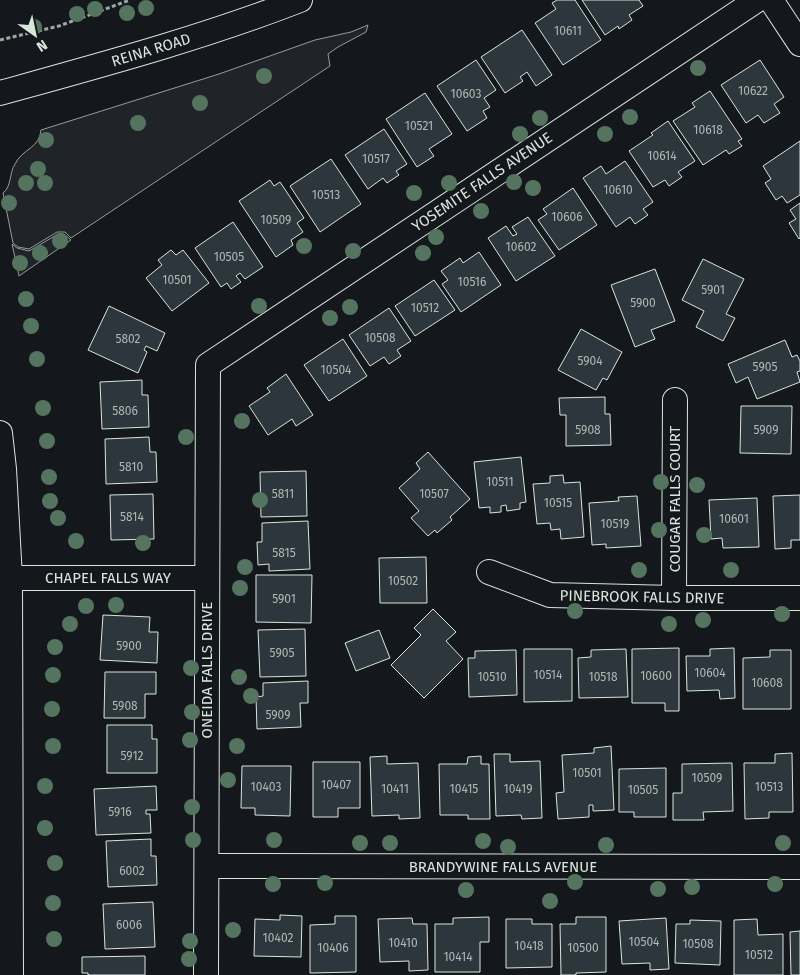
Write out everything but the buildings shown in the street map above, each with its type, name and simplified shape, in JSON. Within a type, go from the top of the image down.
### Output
[{"type":"street","name":"REINA ROAD","points":[[0,93],[158,49],[253,18],[300,0]]},
{"type":"street","name":"YOSEMITE FALLS AVENUE","points":[[208,365],[757,0]]},
{"type":"street","points":[[771,0],[800,44]]},
{"type":"street","name":"ONEIDA FALLS DRIVE","points":[[206,975],[208,365]]},
{"type":"street","name":"COUGAR FALLS COURT","points":[[674,598],[675,400]]},
{"type":"street","points":[[0,433],[4,469],[10,578],[5,822],[11,975]]},
{"type":"street","name":"PINEBROOK FALLS DRIVE","points":[[489,572],[550,595],[674,598],[800,598]]},
{"type":"street","name":"CHAPEL FALLS WAY","points":[[10,578],[207,578]]},
{"type":"street","name":"BRANDYWINE FALLS AVENUE","points":[[206,866],[800,867]]},
{"type":"path","points":[[0,40],[59,26],[130,0]]},
{"type":"shaded area","points":[[368,25],[366,32],[328,54],[330,66],[71,238],[65,232],[57,232],[29,249],[18,247],[13,243],[3,193],[8,187],[12,171],[18,159],[38,141],[41,130],[219,74],[315,40],[351,32]]},
{"type":"shaded area","points":[[58,234],[64,234],[71,240],[19,276],[12,244],[17,248],[29,251]]}]
